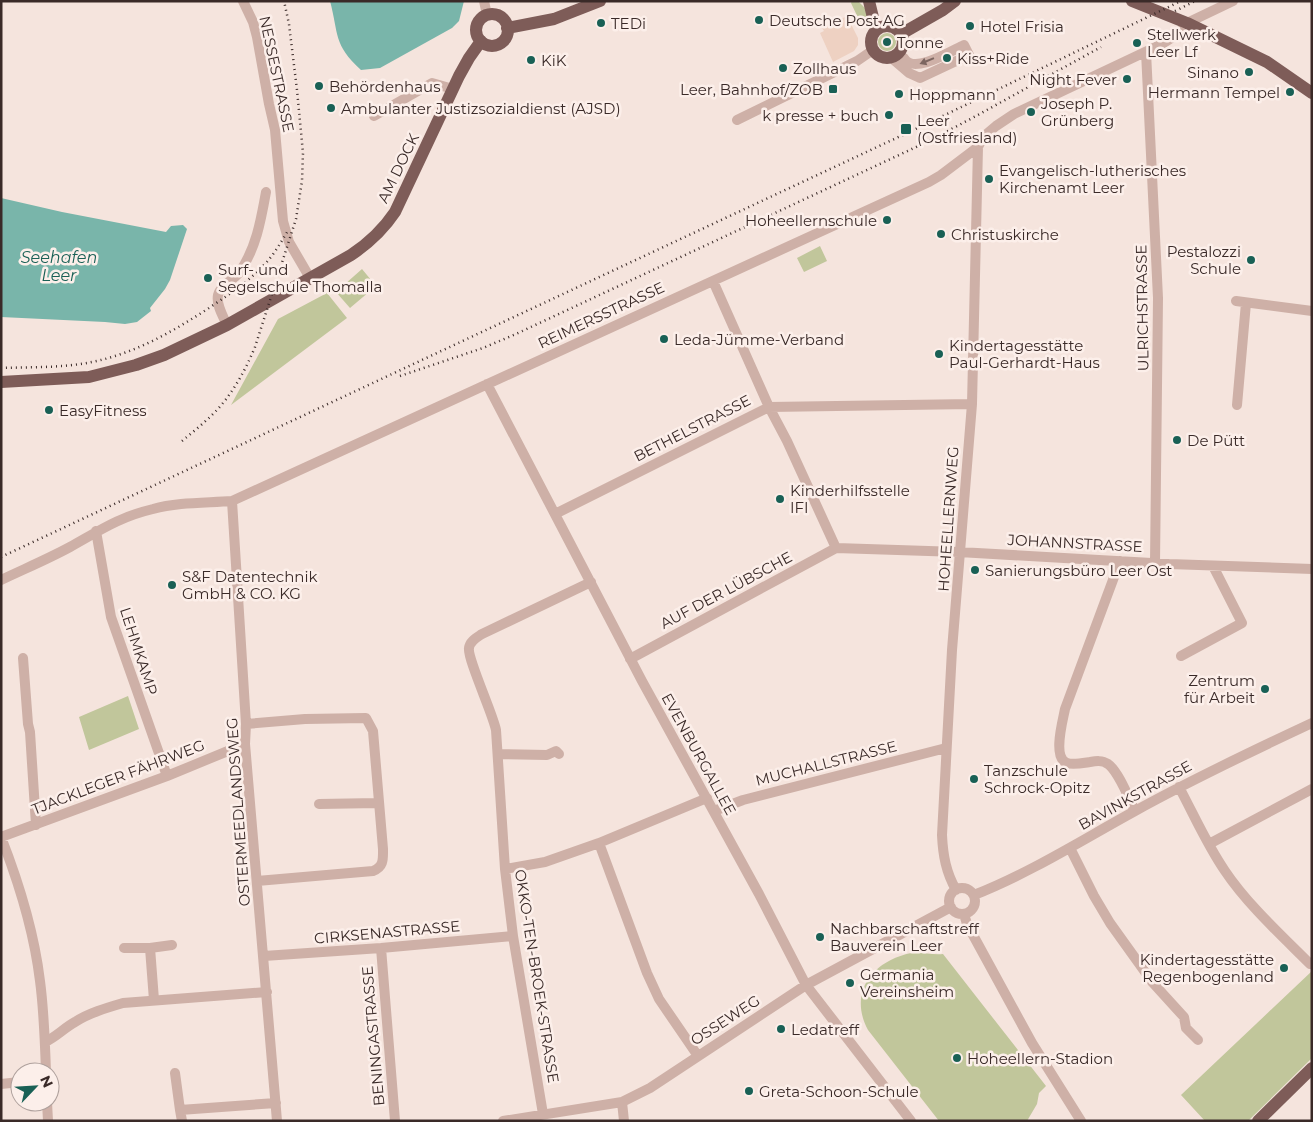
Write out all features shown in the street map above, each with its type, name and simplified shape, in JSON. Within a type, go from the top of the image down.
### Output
[{"type":"main road","points":[[508,28],[554,19],[600,1]]},
{"type":"main road","points":[[869,1],[881,28]]},
{"type":"main road","points":[[873,1],[881,28]]},
{"type":"main road","points":[[901,34],[955,1]]},
{"type":"main road","points":[[1132,1],[1187,23],[1267,62],[1312,94]]},
{"type":"main road","points":[[487,15],[500,17],[508,28],[506,36],[501,43],[489,45],[481,41],[477,35],[477,27],[480,20],[487,15]]},
{"type":"main road","points":[[881,28],[896,28],[901,34],[903,45],[897,54],[891,58],[879,56],[873,50],[871,41],[881,28]]},
{"type":"main road","name":"AM DOCK","points":[[1,382],[89,377],[115,372],[164,355],[227,325],[357,251],[382,229],[401,200],[464,66],[481,41]]},
{"type":"main road","points":[[1258,1121],[1312,1068]]},
{"type":"street","name":"NESSESTRASSE","points":[[243,1],[253,22],[257,37],[279,155],[283,221],[290,242],[310,278]]},
{"type":"street","points":[[484,1],[487,15]]},
{"type":"street","name":"REIMERSSTRASSE","points":[[1,580],[69,547],[111,523],[152,509],[176,504],[232,501],[929,182],[978,147],[983,137],[1014,114],[1146,52],[1179,32],[1187,23],[1233,1]]},
{"type":"street","points":[[964,45],[969,54],[920,78],[909,73],[900,60],[918,65],[964,45]]},
{"type":"street","points":[[737,120],[857,61],[873,50]]},
{"type":"street","name":"ULRICHSTRASSE","points":[[1146,52],[1158,298],[1155,563]]},
{"type":"street","points":[[374,116],[432,83],[453,89]]},
{"type":"street","name":"HOHEELLERNWEG","points":[[956,890],[947,874],[943,849],[946,748],[972,404],[978,147]]},
{"type":"street","points":[[227,325],[218,302],[218,297],[220,291],[238,273],[250,253],[261,222],[266,192]]},
{"type":"street","points":[[713,281],[769,407],[787,441],[836,548]]},
{"type":"street","points":[[1237,405],[1241,302],[1312,311]]},
{"type":"street","name":"EVENBURGALLEE","points":[[487,384],[630,659],[708,798],[806,985],[911,1121]]},
{"type":"street","name":"BETHELSTRASSE","points":[[556,514],[769,407],[972,404]]},
{"type":"street","name":"OSTERMEEDLANDSWEG","points":[[232,501],[246,724],[245,744],[277,1121]]},
{"type":"street","name":"LEHMKAMP","points":[[96,531],[111,617],[167,776]]},
{"type":"street","name":"JOHANNSTRASSE","points":[[836,548],[1312,569]]},
{"type":"street","name":"AUF DER LÜBSCHE","points":[[630,659],[836,548]]},
{"type":"street","points":[[1120,561],[1065,709],[1061,726],[1060,756],[1068,764],[1102,761],[1109,764],[1135,810]]},
{"type":"street","points":[[1181,656],[1242,623],[1213,566]]},
{"type":"street","name":"OKKO-TEN-BROEK-STRASSE","points":[[543,1114],[513,936],[505,869],[496,730],[493,716],[470,660],[469,648],[473,640],[493,628],[591,582]]},
{"type":"street","points":[[23,658],[36,824]]},
{"type":"street","points":[[246,724],[305,719],[366,718],[373,731],[383,849],[383,864],[378,869],[367,872],[257,881]]},
{"type":"street","name":"BAVINKSTRASSE","points":[[974,895],[1070,848],[1135,810],[1229,761],[1312,723]]},
{"type":"street","name":"TJACKLEGER FÄHRWEG","points":[[1,837],[167,776],[245,744]]},
{"type":"street","name":"MUCHALLSTRASSE","points":[[714,811],[743,800],[946,748]]},
{"type":"street","points":[[498,754],[547,755],[556,751],[559,754]]},
{"type":"street","points":[[1180,787],[1209,844],[1234,885],[1288,942],[1310,964],[1312,963]]},
{"type":"street","points":[[1209,844],[1312,788]]},
{"type":"street","points":[[505,869],[545,862],[599,844],[708,798]]},
{"type":"street","points":[[319,804],[378,803]]},
{"type":"street","points":[[1,837],[22,896],[35,947],[40,980],[46,1062]]},
{"type":"street","points":[[599,844],[647,974],[659,998],[698,1056]]},
{"type":"street","points":[[1070,848],[1110,923],[1153,983],[1184,1018],[1186,1028],[1198,1040]]},
{"type":"street","points":[[967,889],[974,895],[976,902],[972,911],[964,914],[957,913],[951,907],[950,899],[956,890],[967,889]]},
{"type":"street","name":"OSSEWEG","points":[[503,1121],[543,1114],[564,1116],[622,1102],[650,1088],[806,985],[951,907]]},
{"type":"street","points":[[964,914],[971,932],[1032,1043],[1080,1121]]},
{"type":"street","name":"CIRKSENASTRASSE","points":[[264,956],[513,936]]},
{"type":"street","points":[[124,948],[150,948],[172,945]]},
{"type":"street","points":[[150,948],[154,1000]]},
{"type":"street","name":"BENINGASTRASSE","points":[[381,948],[395,1121]]},
{"type":"street","points":[[45,1042],[52,1039],[74,1022],[123,1003],[266,992]]},
{"type":"street","points":[[175,1074],[181,1115],[276,1103]]},
{"type":"street","points":[[622,1102],[624,1121]]},
{"type":"green space","points":[[852,1],[858,1],[865,8],[870,18],[860,22],[851,3]]},
{"type":"green space","points":[[883,33],[891,33],[896,38],[894,49],[883,51],[878,46],[878,38]]},
{"type":"green space","points":[[820,246],[827,261],[804,272],[797,258]]},
{"type":"green space","points":[[362,269],[376,286],[350,308],[336,292]]},
{"type":"green space","points":[[327,293],[347,318],[231,405],[278,319]]},
{"type":"green space","points":[[128,696],[139,729],[89,750],[79,717]]},
{"type":"green space","name":"Hoheellern-Stadion","points":[[911,953],[943,954],[1046,1086],[1039,1093],[1037,1104],[1027,1121],[939,1121],[868,1030],[861,1003],[867,981],[885,963]]},
{"type":"green space","points":[[1312,971],[1312,1058],[1248,1121],[1205,1121],[1181,1095]]},
{"type":"shaded area","points":[[847,16],[858,38],[858,45],[854,51],[833,62],[820,33],[824,31],[822,28]]},
{"type":"water","points":[[330,1],[464,1],[459,21],[452,28],[380,68],[361,70],[341,46]]},
{"type":"water","name":"Seehafen Leer","points":[[1,198],[166,232],[171,226],[183,225],[187,229],[170,280],[150,308],[151,311],[137,322],[125,324],[1,317]]},
{"type":"railway","points":[[182,441],[221,406],[238,382],[247,365],[255,347],[296,219],[302,181],[303,153],[289,24],[284,1]]},
{"type":"railway","points":[[1,557],[922,126],[1181,1]]},
{"type":"railway","points":[[1175,11],[1195,1]]},
{"type":"railway","points":[[400,376],[483,348],[516,334],[929,141],[1101,47]]},
{"type":"railway","points":[[1,368],[81,364],[124,353],[153,341],[195,317],[244,283],[267,262],[289,229]]},
{"type":"place","name":"Deutsche Post AG","points":[[759,20]]},
{"type":"place","name":"TEDi","points":[[601,23]]},
{"type":"place","name":"Hotel Frisia","points":[[970,26]]},
{"type":"place","name":"Tonne","points":[[887,42]]},
{"type":"place","name":"Stellwerk Leer Lf","points":[[1137,43]]},
{"type":"place","name":"Kiss+Ride","points":[[947,58]]},
{"type":"place","name":"KiK","points":[[531,60]]},
{"type":"place","name":"Zollhaus","points":[[783,68]]},
{"type":"place","name":"Sinano","points":[[1249,72]]},
{"type":"place","name":"Night Fever","points":[[1127,79]]},
{"type":"place","name":"Behördenhaus","points":[[319,86]]},
{"type":"place","name":"Leer, Bahnhof/ZOB","points":[[833,89]]},
{"type":"place","name":"Hermann Tempel","points":[[1290,92]]},
{"type":"place","name":"Hoppmann","points":[[899,94]]},
{"type":"place","name":"Ambulanter Justizsozialdienst (AJSD)","points":[[331,108]]},
{"type":"place","name":"Joseph P. Grünberg","points":[[1031,112]]},
{"type":"place","name":"k presse + buch","points":[[889,115]]},
{"type":"place","name":"Leer (Ostfriesland)","points":[[906,129]]},
{"type":"place","name":"Evangelisch-lutherisches Kirchenamt Leer","points":[[989,179]]},
{"type":"place","name":"Hoheellernschule","points":[[887,220]]},
{"type":"place","name":"Christuskirche","points":[[941,234]]},
{"type":"place","name":"Pestalozzi Schule","points":[[1251,260]]},
{"type":"place","name":"Surf- und Segelschule Thomalla","points":[[208,278]]},
{"type":"place","name":"Leda-Jümme-Verband","points":[[664,339]]},
{"type":"place","name":"Kindertagesstätte Paul-Gerhardt-Haus","points":[[939,354]]},
{"type":"place","name":"EasyFitness","points":[[49,410]]},
{"type":"place","name":"De Pütt","points":[[1177,440]]},
{"type":"place","name":"Kinderhilfsstelle IFI","points":[[780,499]]},
{"type":"place","name":"Sanierungsbüro Leer Ost","points":[[975,570]]},
{"type":"place","name":"S&F Datentechnik GmbH & CO. KG","points":[[172,585]]},
{"type":"place","name":"Zentrum für Arbeit","points":[[1265,689]]},
{"type":"place","name":"Tanzschule Schrock-Opitz","points":[[974,779]]},
{"type":"place","name":"Nachbarschaftstreff Bauverein Leer","points":[[820,937]]},
{"type":"place","name":"Kindertagesstätte Regenbogenland","points":[[1284,968]]},
{"type":"place","name":"Germania Vereinsheim","points":[[850,983]]},
{"type":"place","name":"Ledatreff","points":[[781,1029]]},
{"type":"place","name":"Hoheellern-Stadion","points":[[957,1058]]},
{"type":"place","name":"Greta-Schoon-Schule","points":[[749,1091]]}]
